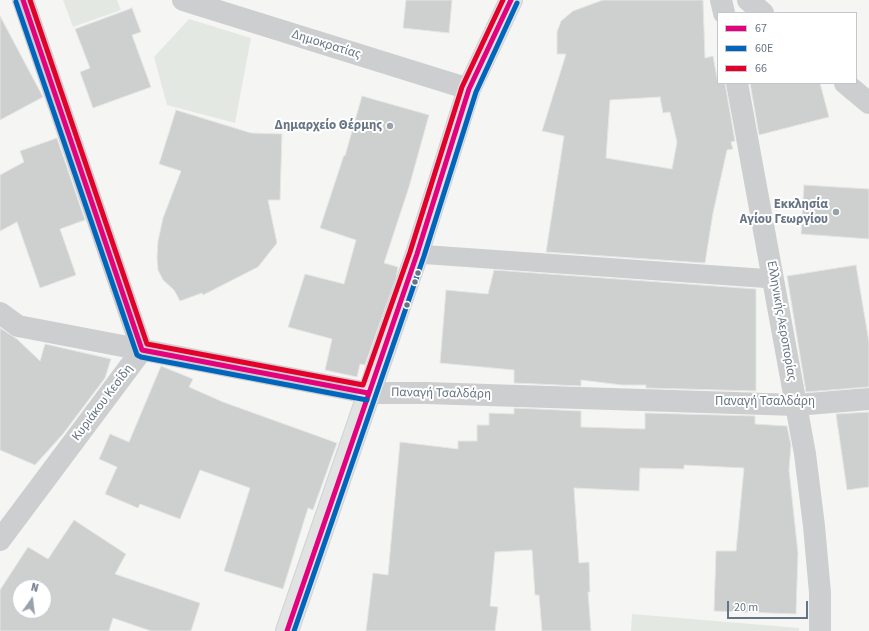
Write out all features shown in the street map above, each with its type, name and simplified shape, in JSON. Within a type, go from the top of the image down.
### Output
[{"type":"main road","points":[[287,631],[417,254],[469,89],[506,2]]},
{"type":"street","points":[[23,0],[142,350]]},
{"type":"street","name":"Δημοκρατίας","points":[[183,0],[469,89]]},
{"type":"street","points":[[721,0],[724,12]]},
{"type":"street","points":[[748,0],[763,12]]},
{"type":"street","name":"Ελληνικής Αεροπορίας","points":[[737,84],[806,454],[820,593],[820,631]]},
{"type":"street","points":[[846,84],[869,104]]},
{"type":"street","points":[[417,254],[773,279]]},
{"type":"street","name":"Παναγή Τσαλδάρη","points":[[0,313],[18,326],[368,393],[434,393],[796,405],[869,399]]},
{"type":"street","name":"Κυριάκου Κεσίδη","points":[[0,540],[142,350]]},
{"type":"shaded area","points":[[63,0],[117,0],[121,10],[73,27]]},
{"type":"shaded area","points":[[189,19],[251,38],[235,123],[167,105],[154,57]]},
{"type":"shaded area","points":[[632,614],[799,628],[799,631],[631,631]]},
{"type":"building","points":[[406,0],[452,0],[449,33],[403,28]]},
{"type":"building","points":[[603,0],[703,0],[705,58],[713,56],[717,84],[725,84],[735,141],[731,142],[733,149],[727,150],[713,213],[705,263],[546,252],[564,136],[542,131],[566,54],[557,54],[557,32],[561,21],[573,11]],"holes":[[[660,97],[663,113],[670,112],[677,142],[672,169],[606,158],[610,100]]]},
{"type":"building","points":[[132,8],[141,32],[132,35],[151,87],[93,108],[80,72],[90,68],[75,29]]},
{"type":"building","points":[[0,16],[43,97],[0,120]]},
{"type":"building","points":[[750,84],[820,84],[829,117],[759,135]]},
{"type":"building","points":[[362,96],[429,115],[409,187],[384,263],[398,267],[396,278],[365,365],[360,364],[357,377],[325,370],[332,339],[288,327],[305,274],[344,284],[356,240],[320,228],[344,155],[345,156]]},
{"type":"building","points":[[176,110],[251,133],[282,134],[280,200],[268,200],[277,243],[258,267],[203,295],[202,293],[180,301],[174,290],[163,280],[158,270],[157,258],[158,241],[163,218],[181,171],[159,164]]},
{"type":"building","points":[[57,138],[85,220],[60,229],[76,275],[40,288],[17,222],[0,231],[0,175],[24,162],[20,151]]},
{"type":"building","name":"Εκκλησία Αγίου Γεωργίου","points":[[804,185],[869,189],[869,239],[801,234]]},
{"type":"building","points":[[856,265],[869,342],[869,387],[806,392],[787,276]]},
{"type":"building","points":[[494,270],[756,289],[756,391],[646,388],[646,385],[622,385],[581,380],[581,386],[514,383],[514,370],[440,363],[446,290],[488,294]]},
{"type":"building","points":[[0,328],[17,339],[40,361],[45,344],[111,359],[105,378],[63,434],[35,465],[0,450]]},
{"type":"building","points":[[161,366],[193,379],[189,387],[223,402],[337,443],[313,510],[308,508],[283,589],[224,571],[250,488],[200,470],[180,519],[140,504],[138,508],[105,494],[117,467],[99,459],[110,434],[129,442]]},
{"type":"building","points":[[514,408],[581,411],[581,427],[645,429],[645,413],[755,416],[755,424],[787,426],[791,445],[789,470],[798,553],[796,614],[714,611],[716,551],[736,551],[744,468],[684,465],[684,469],[640,468],[639,491],[574,488],[579,563],[589,562],[590,592],[588,592],[591,631],[542,631],[539,595],[535,595],[532,550],[495,552],[490,606],[498,607],[495,631],[366,631],[373,573],[388,575],[400,442],[458,449],[458,441],[477,441],[477,425],[489,425],[489,413],[514,414]]},
{"type":"building","points":[[869,412],[869,487],[847,490],[836,414]]},
{"type":"building","points":[[74,520],[126,554],[115,574],[200,603],[191,631],[151,631],[113,618],[109,631],[0,631],[0,590],[28,547],[48,559]]},
{"type":"transit line","name":"67","points":[[23,0],[142,350],[368,393]]},
{"type":"transit line","name":"66","points":[[30,0],[147,344],[363,385],[410,252],[462,87],[503,0]]},
{"type":"transit line","name":"67","points":[[287,631],[417,254],[469,89],[511,0]]},
{"type":"transit line","name":"60Ε","points":[[16,2],[137,355],[367,400]]},
{"type":"transit line","name":"60Ε","points":[[294,631],[424,256],[476,92],[517,3]]},
{"type":"place","name":"Δημαρχείο Θέρμης","points":[[390,126]]},
{"type":"place","name":"Εκκλησία Αγίου Γεωργίου","points":[[836,212]]}]
